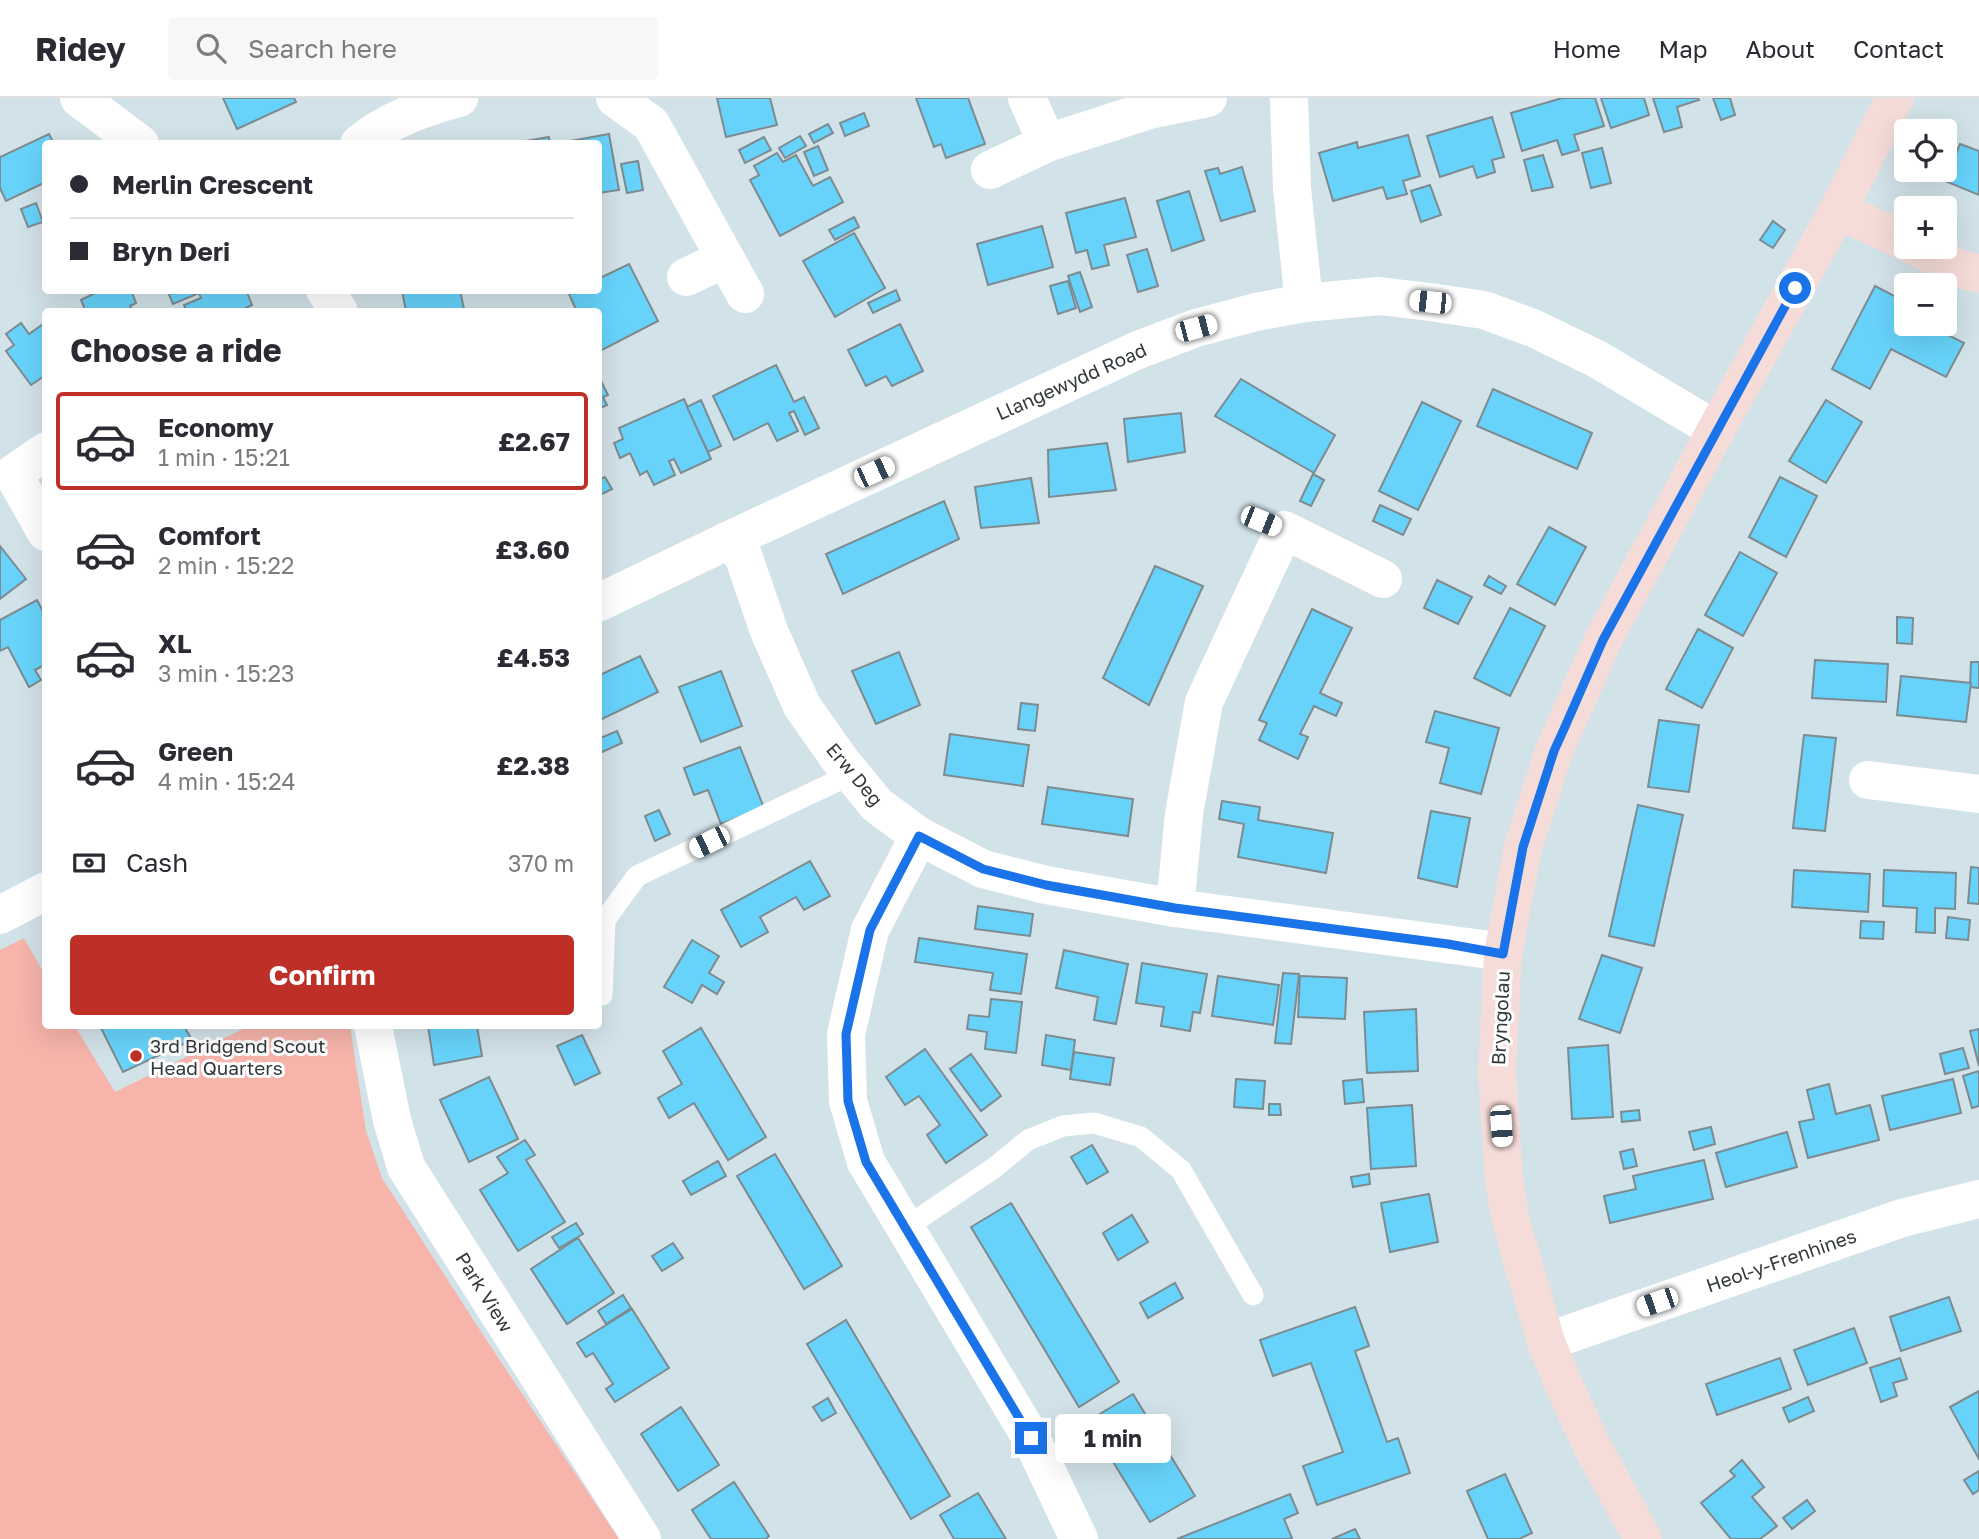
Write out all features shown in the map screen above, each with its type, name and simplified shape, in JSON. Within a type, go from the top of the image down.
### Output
[{"type":"street","points":[[79,98],[135,140]]},
{"type":"street","points":[[363,140],[374,130],[431,105],[459,98]]},
{"type":"street","points":[[615,98],[651,124],[745,294]]},
{"type":"street","points":[[1027,98],[1047,143]]},
{"type":"street","points":[[990,170],[1047,143],[1153,109],[1208,98]]},
{"type":"street","points":[[1289,98],[1292,188],[1304,303]]},
{"type":"street","name":"Bryngolau","points":[[1643,1539],[1593,1448],[1546,1342],[1511,1222],[1504,1180],[1497,1072],[1503,954],[1523,847],[1554,751],[1603,640],[1838,210],[1895,98]]},
{"type":"street","points":[[1838,210],[1894,236]]},
{"type":"street","points":[[686,277],[725,259]]},
{"type":"street","points":[[1940,259],[1979,274]]},
{"type":"street","name":"Llangewydd Road","points":[[602,601],[1138,350],[1196,328],[1304,303],[1379,296],[1484,310],[1533,328],[1597,359],[1716,430]]},
{"type":"street","points":[[42,452],[7,468],[42,525]]},
{"type":"street","points":[[1175,908],[1184,814],[1204,702],[1273,525],[1383,579]]},
{"type":"street","name":"Erw Deg","points":[[727,541],[743,555],[769,631],[802,706],[877,805],[919,836],[983,869],[1046,885],[1175,908],[1503,954]]},
{"type":"street","points":[[1868,780],[1979,794]]},
{"type":"street","points":[[919,836],[870,930],[846,1034],[848,1101],[866,1162],[1031,1438],[1079,1539]]},
{"type":"street","points":[[0,915],[42,893]]},
{"type":"street","name":"Park View","points":[[374,1029],[392,1120],[406,1167],[642,1539]]},
{"type":"street","name":"Heol-y-Frenhines","points":[[1546,1342],[1902,1218],[1979,1199]]},
{"type":"lane","points":[[602,995],[605,920],[637,876],[852,774]]},
{"type":"lane","points":[[905,1228],[994,1168],[1028,1140],[1063,1126],[1094,1123],[1141,1137],[1181,1170],[1253,1295]]},
{"type":"shaded area","points":[[24,938],[42,970],[42,1029],[77,1029],[115,1092],[243,1029],[350,1029],[366,1131],[382,1178],[619,1539],[0,1539],[0,950]]},
{"type":"building","points":[[223,98],[294,98],[296,102],[237,129]]},
{"type":"building","points":[[717,98],[770,98],[777,125],[726,137]]},
{"type":"building","points":[[916,98],[968,98],[985,144],[946,158],[941,144],[934,147]]},
{"type":"building","points":[[1562,98],[1595,98],[1604,126],[1574,135],[1579,150],[1562,155],[1557,140],[1522,151],[1511,113]]},
{"type":"building","points":[[1601,98],[1644,98],[1649,115],[1611,128]]},
{"type":"building","points":[[1653,98],[1699,100],[1677,107],[1682,127],[1664,132]]},
{"type":"building","points":[[1713,98],[1730,98],[1735,115],[1721,120]]},
{"type":"building","points":[[864,113],[869,126],[845,136],[840,123]]},
{"type":"building","points":[[1492,117],[1504,157],[1492,160],[1495,172],[1477,178],[1473,166],[1440,177],[1427,136]]},
{"type":"building","points":[[828,124],[833,133],[814,143],[809,134]]},
{"type":"building","points":[[49,134],[52,140],[42,140],[42,184],[6,201],[0,188],[0,157]]},
{"type":"building","points":[[609,134],[619,190],[602,192],[602,140],[576,140]]},
{"type":"building","points":[[1408,135],[1420,176],[1403,181],[1407,194],[1387,199],[1383,187],[1333,201],[1319,153],[1357,142],[1358,148]]},
{"type":"building","points":[[800,136],[806,146],[785,158],[779,148]]},
{"type":"building","points":[[764,137],[771,150],[745,163],[739,150]]},
{"type":"building","points":[[1960,144],[1979,151],[1979,195],[1947,182],[1957,182],[1957,151]]},
{"type":"building","points":[[818,146],[828,170],[814,176],[804,152]]},
{"type":"building","points":[[1602,148],[1611,183],[1591,188],[1582,153]]},
{"type":"building","points":[[777,153],[783,162],[796,155],[813,186],[830,177],[843,202],[780,236],[750,180],[759,175],[754,166]]},
{"type":"building","points":[[1543,155],[1553,187],[1532,191],[1524,160]]},
{"type":"building","points":[[638,161],[643,190],[627,193],[621,164]]},
{"type":"building","points":[[1242,167],[1255,211],[1221,221],[1205,171],[1218,168],[1220,174]]},
{"type":"building","points":[[1430,185],[1441,215],[1421,222],[1411,191]]},
{"type":"building","points":[[1189,191],[1204,240],[1172,251],[1157,201]]},
{"type":"building","points":[[1125,198],[1136,237],[1104,245],[1109,265],[1092,269],[1087,250],[1076,253],[1066,213]]},
{"type":"building","points":[[36,203],[42,222],[28,227],[21,209]]},
{"type":"building","points":[[854,217],[859,227],[835,240],[829,230]]},
{"type":"building","points":[[1773,221],[1785,230],[1773,248],[1760,240]]},
{"type":"building","points":[[1042,226],[1053,267],[988,285],[977,244]]},
{"type":"building","points":[[854,233],[885,288],[835,317],[803,261]]},
{"type":"building","points":[[1147,249],[1158,286],[1138,292],[1127,255]]},
{"type":"building","points":[[629,264],[658,321],[602,350],[602,308],[575,308],[569,294],[602,294],[602,277]]},
{"type":"building","points":[[1080,272],[1092,307],[1080,312],[1068,276]]},
{"type":"building","points":[[1068,281],[1076,308],[1058,314],[1050,286]]},
{"type":"building","points":[[1875,286],[1894,296],[1894,336],[1950,336],[1964,343],[1946,377],[1891,349],[1870,389],[1832,369]]},
{"type":"building","points":[[896,290],[900,300],[873,313],[868,303]]},
{"type":"building","points":[[93,294],[133,294],[136,303],[130,306],[131,308],[84,308],[81,300]]},
{"type":"building","points":[[169,294],[197,294],[173,304]]},
{"type":"building","points":[[199,294],[248,294],[252,305],[246,308],[185,308],[184,305],[201,298]]},
{"type":"building","points":[[403,294],[461,294],[464,308],[405,308]]},
{"type":"building","points":[[21,323],[29,334],[42,325],[42,378],[31,385],[6,351],[14,345],[6,334]]},
{"type":"building","points":[[900,324],[923,371],[892,386],[886,376],[866,386],[848,350]]},
{"type":"building","points":[[776,365],[794,402],[804,397],[819,428],[805,435],[794,411],[789,413],[798,431],[777,441],[768,423],[734,440],[713,396]]},
{"type":"building","points":[[1241,379],[1335,435],[1314,473],[1215,416]]},
{"type":"building","points":[[602,383],[608,395],[603,397],[607,405],[602,407]]},
{"type":"building","points":[[1493,389],[1592,433],[1577,469],[1477,426]]},
{"type":"building","points":[[684,399],[711,459],[681,473],[674,459],[669,461],[675,475],[654,485],[647,471],[640,475],[630,453],[620,458],[614,443],[623,439],[619,428]]},
{"type":"building","points":[[701,400],[721,446],[708,452],[687,407]]},
{"type":"building","points":[[1826,400],[1862,422],[1826,483],[1789,461]]},
{"type":"building","points":[[1422,402],[1461,421],[1418,510],[1379,491]]},
{"type":"building","points":[[1181,413],[1185,452],[1128,462],[1124,419]]},
{"type":"building","points":[[1107,443],[1116,490],[1049,497],[1048,450]]},
{"type":"building","points":[[1313,474],[1324,480],[1311,506],[1300,501]]},
{"type":"building","points":[[605,477],[612,489],[602,494],[602,478]]},
{"type":"building","points":[[1780,477],[1817,496],[1786,557],[1749,537]]},
{"type":"building","points":[[1031,478],[1039,523],[981,528],[975,487]]},
{"type":"building","points":[[944,501],[959,539],[843,594],[826,554]]},
{"type":"building","points":[[1380,505],[1411,519],[1403,535],[1373,521]]},
{"type":"building","points":[[1549,527],[1586,547],[1555,605],[1517,584]]},
{"type":"building","points":[[0,546],[26,579],[0,599]]},
{"type":"building","points":[[1740,552],[1777,573],[1743,636],[1705,615]]},
{"type":"building","points":[[1155,566],[1203,586],[1149,705],[1103,678]]},
{"type":"building","points":[[1489,576],[1506,586],[1501,594],[1484,585]]},
{"type":"building","points":[[1437,580],[1472,597],[1458,624],[1424,608]]},
{"type":"building","points":[[37,600],[42,609],[42,666],[35,670],[41,680],[29,687],[8,647],[0,651],[0,620]]},
{"type":"building","points":[[1510,608],[1545,626],[1510,696],[1474,678]]},
{"type":"building","points":[[1312,609],[1352,628],[1320,693],[1342,703],[1336,716],[1314,706],[1300,734],[1308,737],[1298,759],[1259,740],[1267,723],[1259,720]]},
{"type":"building","points":[[1897,617],[1913,618],[1912,644],[1897,643]]},
{"type":"building","points":[[1698,629],[1733,648],[1702,708],[1666,689]]},
{"type":"building","points":[[899,652],[920,705],[876,724],[852,671]]},
{"type":"building","points":[[640,656],[658,692],[602,719],[602,674]]},
{"type":"building","points":[[1815,660],[1888,664],[1886,702],[1812,698]]},
{"type":"building","points":[[1971,662],[1979,662],[1979,688],[1970,687]]},
{"type":"building","points":[[721,671],[742,726],[701,742],[679,687]]},
{"type":"building","points":[[1901,676],[1971,683],[1966,722],[1897,715]]},
{"type":"building","points":[[1021,703],[1038,705],[1035,731],[1018,729]]},
{"type":"building","points":[[1435,711],[1499,728],[1481,794],[1440,783],[1449,748],[1426,742]]},
{"type":"building","points":[[1659,720],[1699,725],[1689,792],[1648,787]]},
{"type":"building","points":[[617,731],[622,743],[602,752],[602,737]]},
{"type":"building","points":[[950,734],[1029,745],[1023,786],[944,775]]},
{"type":"building","points":[[1804,735],[1836,738],[1825,831],[1793,828]]},
{"type":"building","points":[[740,747],[764,808],[721,824],[708,790],[694,795],[684,768]]},
{"type":"building","points":[[1048,787],[1133,799],[1128,836],[1042,824]]},
{"type":"building","points":[[1222,801],[1260,807],[1258,820],[1333,833],[1326,873],[1238,857],[1244,824],[1219,819]]},
{"type":"building","points":[[1638,805],[1683,815],[1654,946],[1609,936]]},
{"type":"building","points":[[659,810],[670,834],[655,841],[645,816]]},
{"type":"building","points":[[1431,811],[1470,818],[1457,887],[1418,878]]},
{"type":"building","points":[[810,861],[830,896],[804,910],[796,897],[760,917],[768,932],[741,947],[721,910]]},
{"type":"building","points":[[1971,867],[1979,868],[1979,904],[1968,903]]},
{"type":"building","points":[[1794,870],[1870,874],[1868,912],[1792,907]]},
{"type":"building","points":[[1884,870],[1956,873],[1955,909],[1935,908],[1935,933],[1916,932],[1917,908],[1883,906]]},
{"type":"building","points":[[978,906],[1033,914],[1030,936],[975,929]]},
{"type":"building","points":[[1948,917],[1970,920],[1968,940],[1946,938]]},
{"type":"building","points":[[1861,921],[1884,922],[1883,939],[1860,938]]},
{"type":"building","points":[[919,938],[1027,954],[1021,994],[990,990],[993,973],[915,962]]},
{"type":"building","points":[[692,940],[719,956],[709,973],[724,982],[717,994],[702,985],[692,1003],[664,987]]},
{"type":"building","points":[[1064,950],[1128,964],[1116,1024],[1094,1020],[1098,997],[1056,988]]},
{"type":"building","points":[[1602,955],[1642,968],[1620,1033],[1579,1019]]},
{"type":"building","points":[[1142,963],[1207,974],[1200,1013],[1193,1012],[1190,1031],[1161,1026],[1164,1007],[1136,1003]]},
{"type":"building","points":[[1283,973],[1299,974],[1291,1044],[1275,1043]]},
{"type":"building","points":[[1218,976],[1279,985],[1273,1025],[1212,1016]]},
{"type":"building","points":[[1300,976],[1347,978],[1345,1019],[1298,1017]]},
{"type":"building","points":[[991,999],[1022,1002],[1016,1053],[985,1049],[987,1032],[967,1029],[969,1015],[989,1017]]},
{"type":"building","points":[[1416,1009],[1418,1071],[1367,1073],[1364,1012]]},
{"type":"building","points":[[701,1028],[766,1137],[728,1160],[694,1103],[669,1118],[658,1098],[682,1084],[663,1051]]},
{"type":"building","name":"3rd Bridgend Scout Head Quarters","points":[[102,1029],[186,1029],[192,1040],[123,1072]]},
{"type":"building","points":[[428,1029],[478,1029],[482,1056],[434,1065]]},
{"type":"building","points":[[1979,1029],[1979,1066],[1970,1031]]},
{"type":"building","points":[[582,1035],[600,1073],[575,1085],[557,1046]]},
{"type":"building","points":[[1046,1035],[1075,1040],[1071,1070],[1042,1065]]},
{"type":"building","points":[[1608,1045],[1613,1117],[1572,1119],[1568,1048]]},
{"type":"building","points":[[1963,1048],[1969,1068],[1945,1074],[1940,1054]]},
{"type":"building","points":[[925,1049],[987,1135],[946,1163],[927,1135],[940,1125],[919,1096],[905,1105],[886,1077]]},
{"type":"building","points":[[1074,1052],[1114,1058],[1110,1085],[1070,1079]]},
{"type":"building","points":[[971,1054],[1001,1096],[981,1111],[950,1069]]},
{"type":"building","points":[[1979,1071],[1979,1106],[1972,1108],[1963,1076]]},
{"type":"building","points":[[489,1077],[518,1139],[469,1162],[440,1100]]},
{"type":"building","points":[[1236,1079],[1265,1081],[1263,1109],[1234,1107]]},
{"type":"building","points":[[1362,1079],[1364,1102],[1345,1104],[1343,1081]]},
{"type":"building","points":[[1953,1079],[1961,1113],[1890,1130],[1882,1096]]},
{"type":"building","points":[[1829,1084],[1836,1114],[1870,1105],[1879,1140],[1808,1158],[1799,1122],[1814,1119],[1807,1090]]},
{"type":"building","points":[[1269,1104],[1280,1104],[1281,1115],[1269,1115]]},
{"type":"building","points":[[1412,1105],[1416,1166],[1371,1169],[1367,1108]]},
{"type":"building","points":[[1639,1110],[1640,1120],[1622,1122],[1621,1112]]},
{"type":"building","points":[[1711,1127],[1715,1144],[1694,1150],[1689,1132]]},
{"type":"building","points":[[1787,1132],[1797,1167],[1726,1187],[1716,1153]]},
{"type":"building","points":[[525,1140],[535,1155],[526,1160],[565,1222],[518,1251],[480,1190],[508,1173],[497,1157]]},
{"type":"building","points":[[1092,1145],[1108,1172],[1087,1184],[1071,1157]]},
{"type":"building","points":[[1633,1149],[1637,1166],[1624,1169],[1620,1152]]},
{"type":"building","points":[[775,1154],[842,1266],[804,1289],[737,1176]]},
{"type":"building","points":[[1704,1160],[1713,1199],[1610,1223],[1604,1196],[1636,1189],[1633,1176]]},
{"type":"building","points":[[718,1161],[726,1176],[691,1195],[683,1181]]},
{"type":"building","points":[[1369,1174],[1370,1184],[1353,1187],[1351,1177]]},
{"type":"building","points":[[1429,1194],[1438,1242],[1390,1252],[1381,1203]]},
{"type":"building","points":[[1011,1203],[1119,1382],[1079,1407],[971,1227]]},
{"type":"building","points":[[1132,1215],[1148,1242],[1118,1260],[1103,1233]]},
{"type":"building","points":[[576,1223],[583,1234],[559,1248],[552,1237]]},
{"type":"building","points":[[578,1238],[614,1293],[567,1324],[531,1269]]},
{"type":"building","points":[[673,1243],[683,1258],[662,1271],[652,1256]]},
{"type":"building","points":[[1175,1283],[1183,1298],[1148,1318],[1140,1303]]},
{"type":"building","points":[[623,1295],[631,1308],[606,1324],[598,1311]]},
{"type":"building","points":[[1949,1297],[1961,1331],[1901,1351],[1890,1317]]},
{"type":"building","points":[[1355,1307],[1369,1346],[1355,1351],[1387,1442],[1398,1438],[1410,1473],[1317,1505],[1303,1466],[1343,1452],[1311,1363],[1273,1376],[1260,1340]]},
{"type":"building","points":[[632,1309],[669,1368],[615,1402],[606,1389],[613,1384],[593,1353],[586,1357],[577,1343]]},
{"type":"building","points":[[846,1320],[950,1496],[911,1519],[807,1344]]},
{"type":"building","points":[[1854,1328],[1867,1363],[1808,1385],[1794,1350]]},
{"type":"building","points":[[1780,1358],[1791,1389],[1717,1415],[1706,1384]]},
{"type":"building","points":[[1900,1358],[1907,1379],[1893,1383],[1897,1396],[1881,1402],[1870,1368]]},
{"type":"building","points":[[1979,1391],[1979,1459],[1950,1407]]},
{"type":"building","points":[[1133,1394],[1195,1496],[1150,1522],[1088,1421]]},
{"type":"building","points":[[1808,1397],[1814,1411],[1789,1422],[1783,1408]]},
{"type":"building","points":[[828,1398],[836,1413],[822,1421],[813,1407]]},
{"type":"building","points":[[681,1407],[719,1465],[678,1491],[641,1434]]},
{"type":"building","points":[[1742,1460],[1764,1487],[1752,1497],[1777,1526],[1760,1539],[1731,1539],[1701,1503],[1735,1476],[1730,1471]]},
{"type":"building","points":[[1979,1471],[1979,1490],[1973,1494],[1964,1480]]},
{"type":"building","points":[[1505,1474],[1532,1533],[1519,1539],[1488,1539],[1467,1491]]},
{"type":"building","points":[[734,1482],[769,1536],[766,1539],[711,1539],[692,1510]]},
{"type":"building","points":[[978,1493],[1006,1539],[954,1539],[940,1515]]},
{"type":"building","points":[[1290,1494],[1298,1513],[1284,1519],[1292,1538],[1177,1539]]},
{"type":"building","points":[[1807,1500],[1815,1511],[1792,1529],[1783,1518]]},
{"type":"building","points":[[1355,1529],[1360,1539],[1332,1539]]},
{"type":"place","name":"3rd Bridgend Scout Head Quarters","points":[[136,1056]]},
{"type":"route","points":[[1031,1438],[866,1162],[848,1101],[846,1034],[870,930],[919,836],[983,869],[1046,885],[1175,908],[1448,944],[1503,954],[1523,847],[1554,751],[1603,640],[1795,288]]}]
